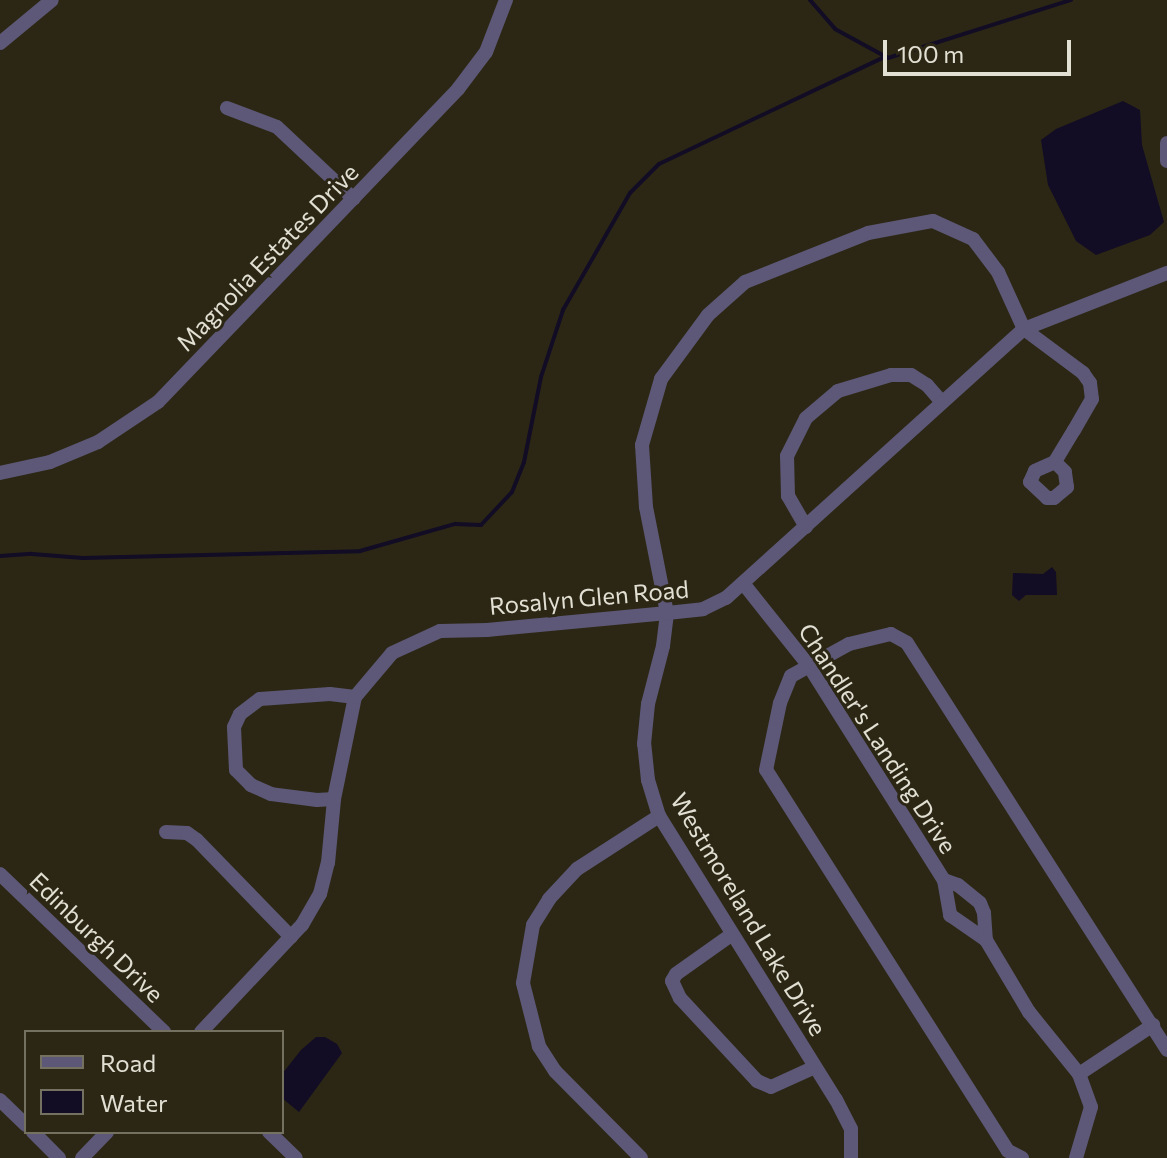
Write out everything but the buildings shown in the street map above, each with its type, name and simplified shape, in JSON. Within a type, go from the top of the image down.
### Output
[{"type":"street","points":[[0,43],[52,0]]},
{"type":"street","name":"Magnolia Estates Drive","points":[[0,473],[50,462],[98,442],[158,402],[354,199],[478,64],[499,25],[506,0]]},
{"type":"street","points":[[227,108],[277,127],[354,199]]},
{"type":"street","points":[[1167,143],[1167,161]]},
{"type":"street","name":"Westmoreland Lake Drive","points":[[851,1158],[851,1129],[659,816],[648,780],[644,744],[648,704],[663,646],[667,613],[646,507],[642,445],[661,379],[708,315],[745,282],[868,233],[933,221],[973,239],[998,272],[1024,329],[1083,373],[1090,383],[1092,399],[1055,462]]},
{"type":"street","name":"Rosalyn Glen Road","points":[[203,1030],[291,937],[320,894],[328,863],[334,799],[355,697],[392,653],[440,631],[703,609],[726,598],[1024,329],[1167,273]]},
{"type":"street","points":[[806,527],[788,496],[787,456],[806,418],[838,391],[891,375],[911,375],[927,385],[942,402]]},
{"type":"street","name":"Chandler's Landing Drive","points":[[743,583],[809,666],[944,880],[950,915],[986,940],[1029,1012],[1079,1074],[1091,1107],[1076,1158]]},
{"type":"street","points":[[1022,1158],[1008,1151],[766,770],[767,755],[791,676],[849,644],[891,634],[907,643],[1167,1050]]},
{"type":"street","points":[[334,799],[271,794],[251,785],[236,770],[234,727],[240,714],[260,699],[318,694],[355,697]]},
{"type":"street","points":[[641,1158],[555,1071],[535,1035],[523,983],[533,925],[549,899],[577,869],[659,816]]},
{"type":"street","points":[[166,832],[187,833],[197,840],[291,937]]},
{"type":"street","name":"Edinburgh Drive","points":[[0,874],[162,1030]]},
{"type":"street","name":"Chandler's Landing Drive","points":[[944,880],[958,885],[980,903],[986,940]]},
{"type":"street","points":[[731,935],[676,974],[672,981],[680,998],[757,1081],[771,1087],[815,1067]]},
{"type":"street","points":[[1079,1074],[1153,1025]]},
{"type":"street","points":[[0,1100],[24,1123]]},
{"type":"street","points":[[35,1134],[59,1158]]},
{"type":"street","points":[[82,1158],[105,1134]]},
{"type":"street","points":[[271,1134],[296,1158]]},
{"type":"water","points":[[1123,101],[1140,110],[1142,145],[1164,222],[1150,235],[1096,255],[1076,241],[1048,185],[1041,140],[1056,129]]},
{"type":"water","points":[[1052,567],[1056,572],[1057,595],[1026,595],[1019,601],[1012,595],[1013,573],[1043,574]]},
{"type":"water","points":[[316,1037],[325,1037],[337,1044],[342,1053],[299,1112],[284,1100],[284,1071]]},
{"type":"waterway","points":[[810,0],[835,29],[888,58],[1071,0]]},
{"type":"waterway","points":[[0,556],[32,554],[83,558],[360,551],[455,524],[481,525],[512,492],[524,462],[541,377],[563,310],[630,193],[659,164],[886,56]]}]
